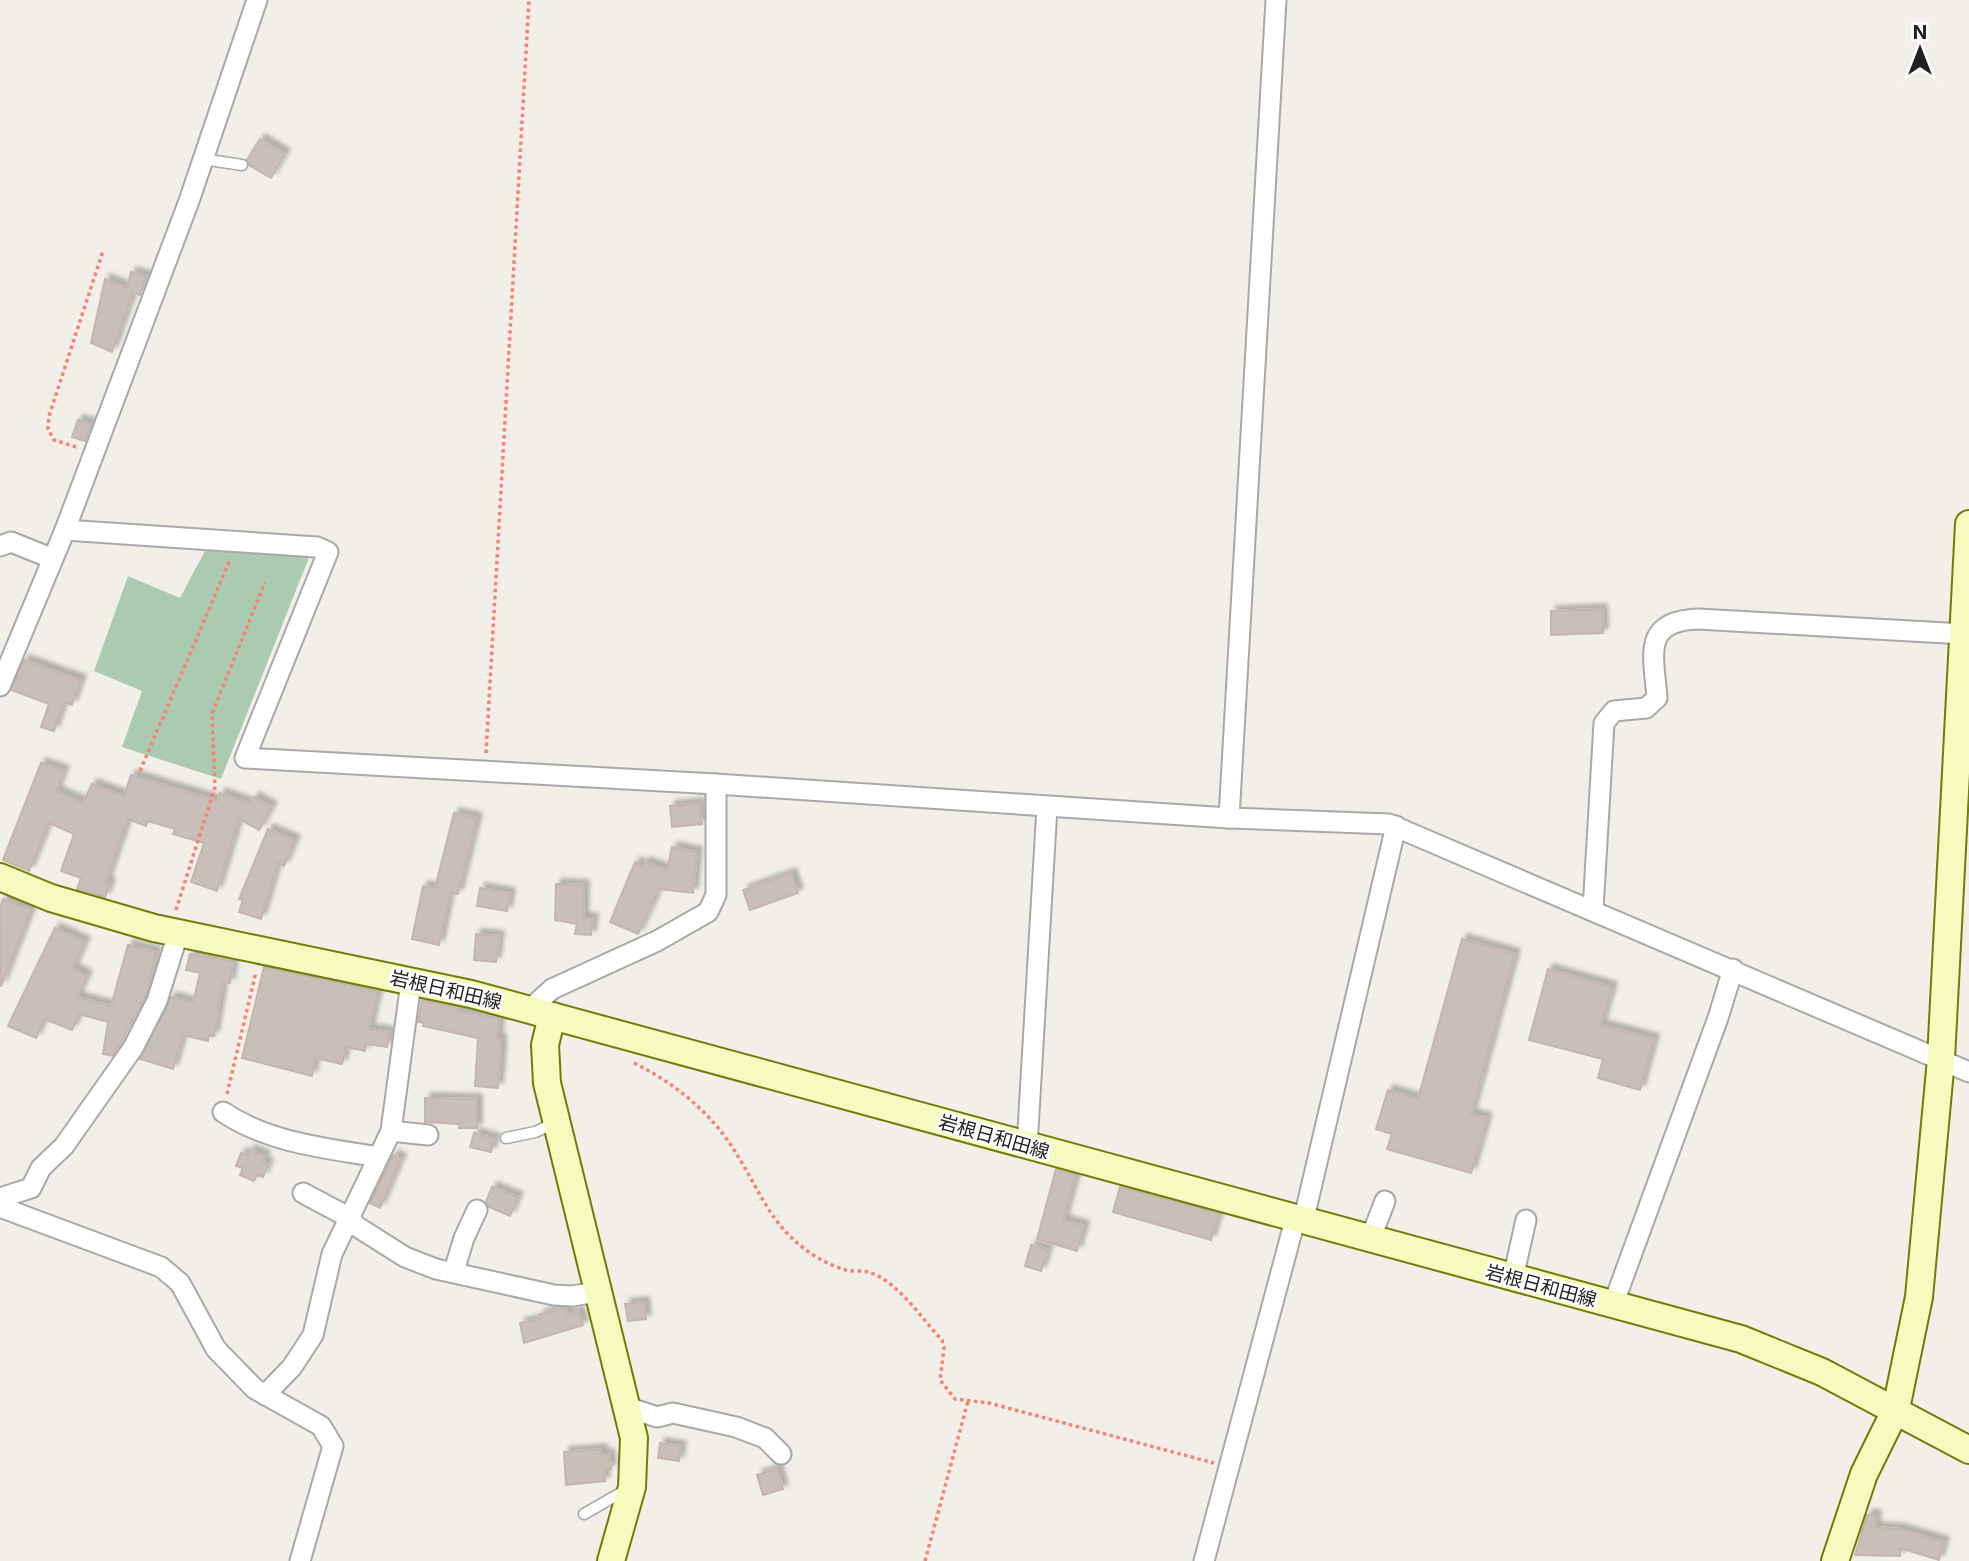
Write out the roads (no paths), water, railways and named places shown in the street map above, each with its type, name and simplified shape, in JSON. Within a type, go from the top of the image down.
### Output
[{"type":"main road","points":[[1835,1561],[1864,1474],[1896,1409],[1919,1297],[1941,1059],[1969,524]]},
{"type":"main road","name":"岩根日和田線","points":[[0,877],[113,918],[541,1013],[1741,1339],[1790,1357],[1896,1409],[1969,1450]]},
{"type":"main road","points":[[541,1013],[547,1083],[627,1407],[635,1459],[632,1487],[611,1561]]},
{"type":"street","points":[[0,686],[94,453],[203,159],[257,0]]},
{"type":"street","points":[[1229,818],[1276,0]]},
{"type":"street","points":[[65,530],[317,547],[328,552],[245,758],[485,774],[716,784],[1229,818],[1396,825],[1969,1072]]},
{"type":"street","points":[[0,546],[11,542],[51,558]]},
{"type":"street","points":[[1593,909],[1604,723],[1614,711],[1646,708],[1657,698],[1654,648],[1662,629],[1672,622],[1698,620],[1964,634]]},
{"type":"street","points":[[541,1013],[552,989],[657,942],[708,912],[716,895],[716,784]]},
{"type":"street","points":[[1027,1147],[1047,807]]},
{"type":"street","points":[[1204,1561],[1299,1221],[1396,825]]},
{"type":"street","points":[[0,1198],[31,1188],[41,1168],[64,1146],[111,1084],[157,1002],[173,933]]},
{"type":"street","points":[[1613,1305],[1733,970]]},
{"type":"street","points":[[265,1395],[292,1367],[313,1335],[332,1254],[391,1131],[411,982]]},
{"type":"street","points":[[223,1112],[240,1123],[292,1142],[378,1157]]},
{"type":"street","points":[[391,1131],[428,1135]]},
{"type":"street","points":[[303,1193],[350,1218],[356,1226],[405,1256],[436,1269],[554,1295],[572,1296],[597,1292]]},
{"type":"street","points":[[1370,1240],[1385,1201]]},
{"type":"street","points":[[0,1207],[161,1268],[180,1283],[216,1349],[265,1395],[321,1426],[331,1438],[329,1461],[300,1561]]},
{"type":"street","points":[[454,1271],[464,1238],[477,1210]]},
{"type":"street","points":[[1513,1278],[1526,1220]]},
{"type":"street","points":[[627,1407],[657,1417],[673,1413],[736,1427],[765,1438],[780,1454]]},
{"type":"lane","points":[[203,159],[242,165]]},
{"type":"lane","points":[[506,1138],[535,1132],[556,1122]]},
{"type":"lane","points":[[584,1514],[632,1487]]}]
